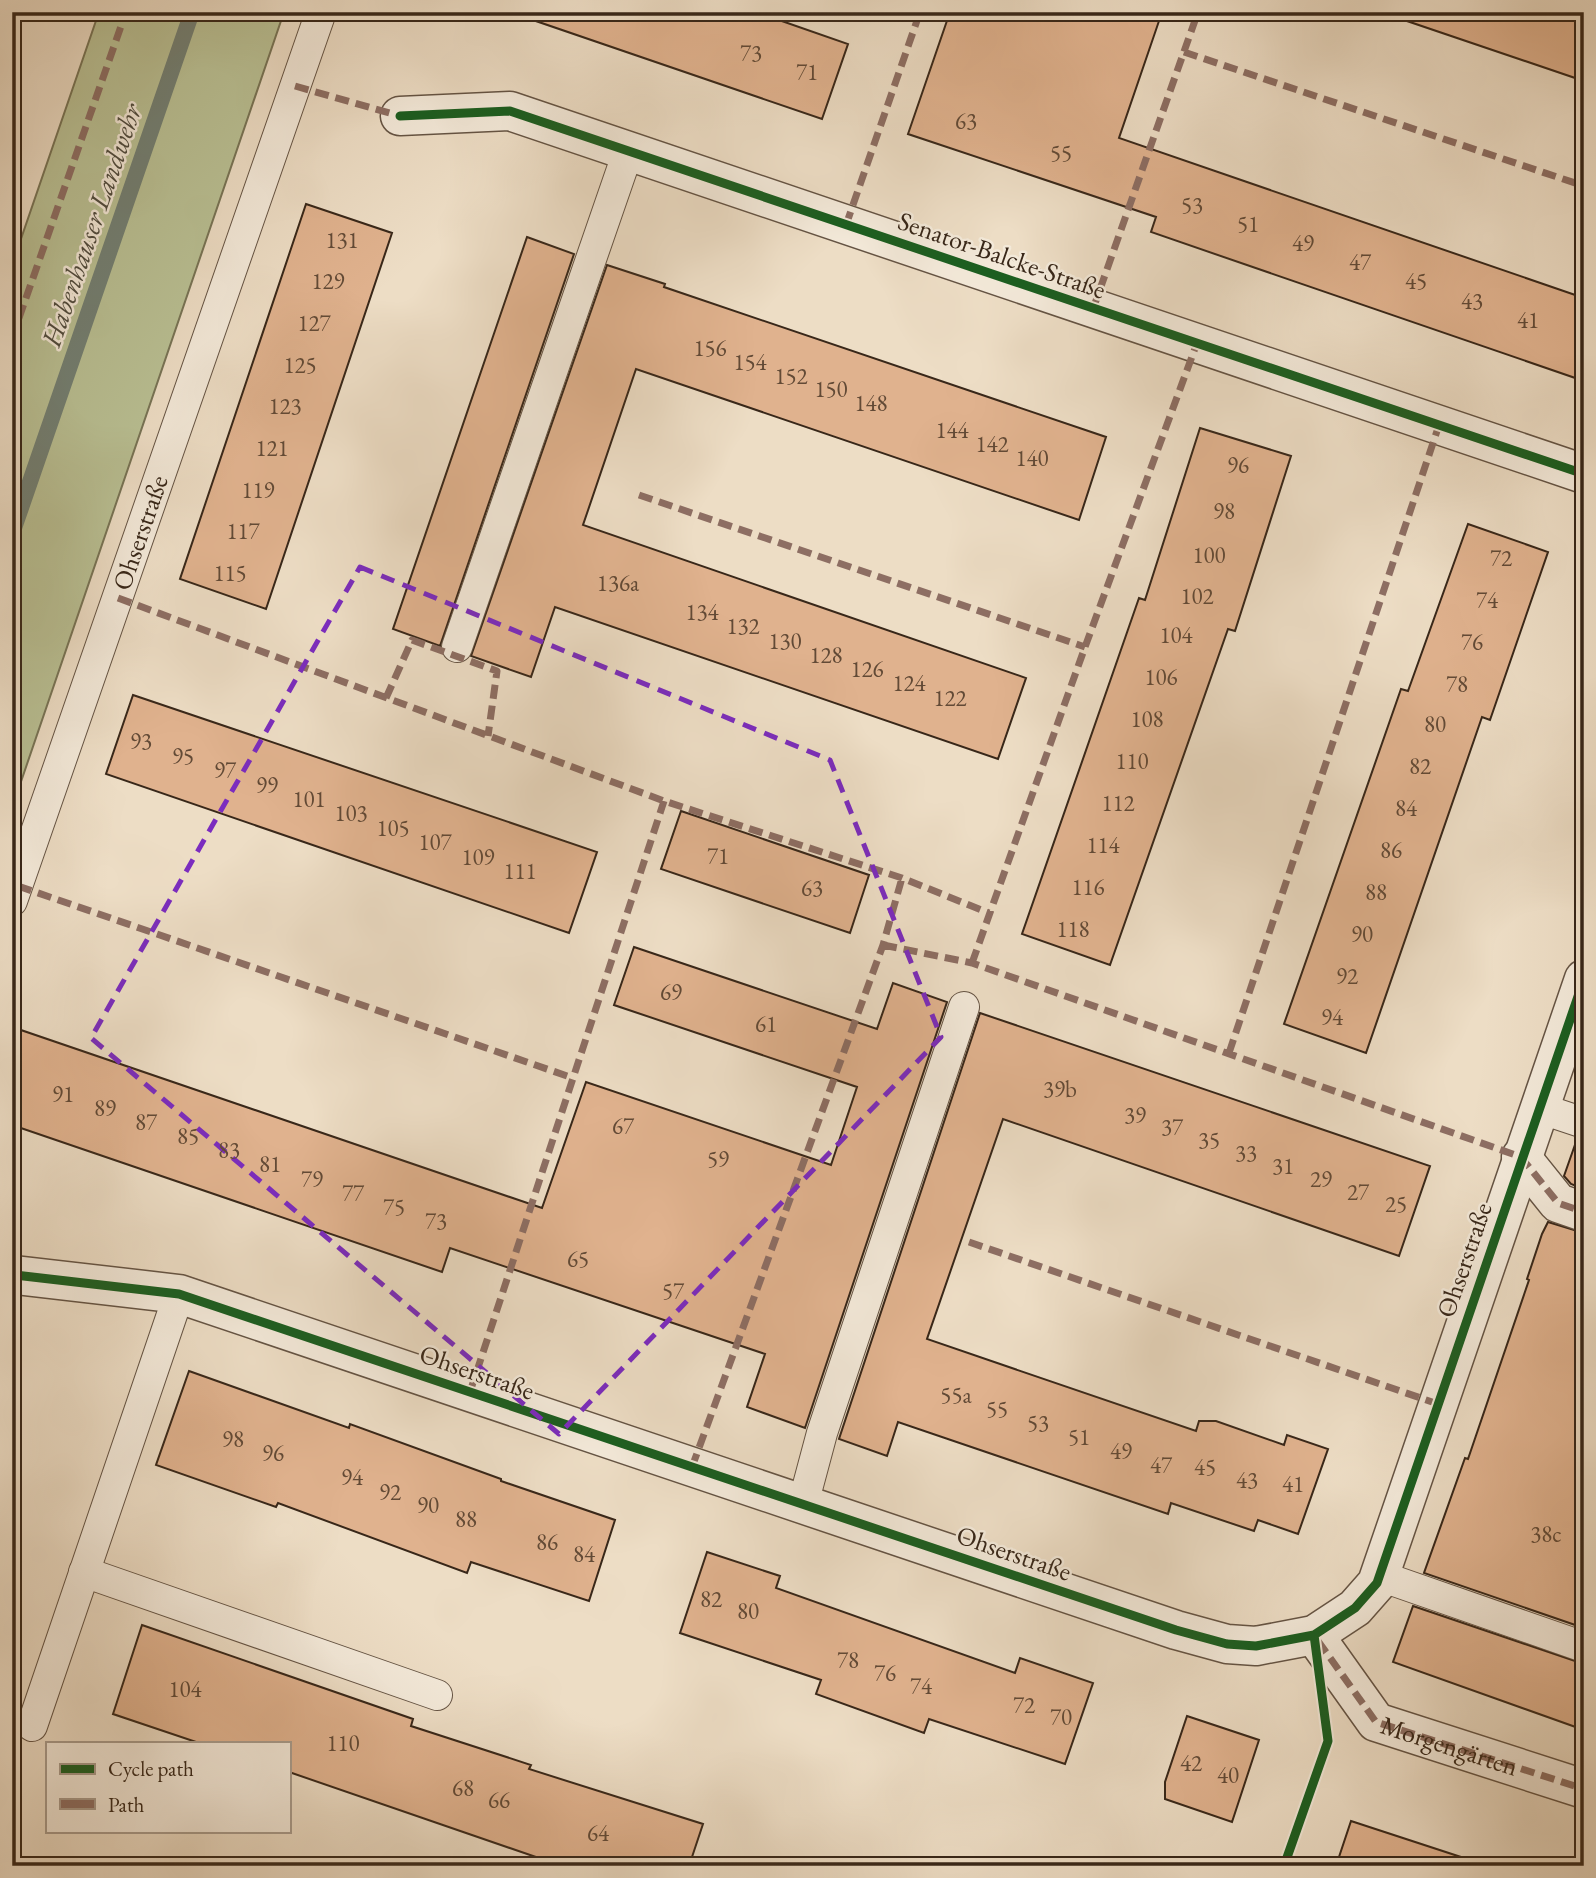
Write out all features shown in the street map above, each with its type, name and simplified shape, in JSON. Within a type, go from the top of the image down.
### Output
[{"type":"street","name":"Senator-Balcke-Straße","points":[[400,116],[510,111],[1584,474]]},
{"type":"street","name":"Ohserstraße","points":[[15,1275],[179,1294],[1176,1630],[1227,1644],[1256,1646],[1314,1635],[1355,1608],[1377,1583],[1584,979]]},
{"type":"street","points":[[1521,1157],[1558,1203],[1584,1212]]},
{"type":"street","name":"Morgengärten","points":[[1314,1635],[1376,1722],[1584,1789]]},
{"type":"lane","name":"Ohserstraße","points":[[12,901],[321,12]]},
{"type":"lane","points":[[457,646],[628,152]]},
{"type":"lane","points":[[803,1504],[821,1433],[964,1007]]},
{"type":"lane","points":[[1539,1108],[1584,1123]]},
{"type":"lane","points":[[32,1726],[179,1294]]},
{"type":"lane","points":[[84,1572],[437,1695]]},
{"type":"lane","points":[[1380,1576],[1584,1647]]},
{"type":"highlighted area","points":[[360,567],[830,760],[941,1037],[559,1434],[91,1038]]},
{"type":"green space","points":[[99,12],[284,12],[12,808],[12,265]]},
{"type":"building","points":[[532,12],[756,12],[848,44],[822,119],[530,19]]},
{"type":"building","points":[[950,12],[1132,12],[1159,21],[1119,138],[1584,298],[1584,381],[1151,232],[1156,217],[908,134]]},
{"type":"building","points":[[1406,12],[1584,12],[1584,81],[1404,20]]},
{"type":"building","points":[[306,204],[392,233],[266,609],[180,579]]},
{"type":"building","points":[[527,237],[574,254],[440,646],[393,629]]},
{"type":"building","points":[[607,265],[665,284],[664,287],[1106,437],[1079,520],[636,369],[583,525],[1026,678],[998,759],[555,607],[531,677],[471,656]]},
{"type":"building","points":[[1200,428],[1291,456],[1235,631],[1228,629],[1110,965],[1022,934],[1139,598],[1145,600]]},
{"type":"building","points":[[1468,524],[1548,552],[1490,720],[1482,717],[1366,1053],[1284,1024],[1401,689],[1408,691]]},
{"type":"building","points":[[133,695],[597,852],[569,933],[106,774]]},
{"type":"building","points":[[681,811],[869,875],[850,933],[661,869]]},
{"type":"building","points":[[634,947],[877,1029],[893,983],[947,1002],[805,1428],[747,1407],[765,1354],[450,1248],[442,1272],[12,1125],[12,1027],[542,1208],[586,1082],[831,1165],[857,1087],[614,1005]]},
{"type":"building","points":[[980,1013],[1430,1166],[1399,1256],[1003,1119],[927,1339],[1196,1431],[1199,1421],[1216,1421],[1284,1445],[1287,1435],[1328,1449],[1298,1534],[1258,1520],[1254,1531],[1171,1503],[1168,1514],[898,1422],[887,1456],[839,1439]]},
{"type":"building","points":[[1577,1139],[1584,1140],[1584,1189],[1571,1184],[1564,1176]]},
{"type":"building","points":[[1548,1222],[1584,1233],[1584,1628],[1424,1573],[1465,1458],[1468,1459]]},
{"type":"building","points":[[189,1371],[349,1428],[350,1424],[501,1481],[615,1520],[589,1601],[471,1562],[467,1573],[278,1503],[276,1507],[156,1465]]},
{"type":"building","points":[[707,1552],[780,1576],[776,1588],[1015,1673],[1020,1658],[1093,1683],[1065,1764],[929,1719],[924,1733],[816,1694],[821,1680],[680,1633]]},
{"type":"building","points":[[1413,1606],[1584,1664],[1584,1730],[1393,1662]]},
{"type":"building","points":[[142,1625],[413,1719],[411,1726],[531,1765],[529,1769],[703,1824],[689,1866],[562,1866],[290,1772],[290,1742],[196,1742],[113,1714]]},
{"type":"building","points":[[1187,1716],[1259,1740],[1232,1822],[1165,1799],[1165,1782]]},
{"type":"building","points":[[1351,1821],[1464,1858],[1462,1866],[1336,1866]]},
{"type":"waterway","name":"Habenhauser Landwehr","points":[[12,534],[192,12]]},
{"type":"marked path","points":[[12,338],[126,12]]},
{"type":"marked path","points":[[846,225],[920,12]]},
{"type":"marked path","points":[[1093,309],[1198,12]]},
{"type":"marked path","points":[[1184,52],[1584,186]]},
{"type":"marked path","points":[[295,86],[400,116]]},
{"type":"marked path","points":[[972,963],[1197,343]]},
{"type":"marked path","points":[[1229,1053],[1439,425]]},
{"type":"marked path","points":[[639,495],[1085,647]]},
{"type":"marked path","points":[[118,598],[664,801],[902,878],[989,913]]},
{"type":"marked path","points":[[386,698],[412,640],[497,671],[488,736]]},
{"type":"marked path","points":[[470,1392],[664,801]]},
{"type":"marked path","points":[[692,1467],[883,945],[902,878]]},
{"type":"marked path","points":[[18,886],[573,1078]]},
{"type":"marked path","points":[[883,945],[972,963],[1521,1157],[1558,1203],[1584,1212]]},
{"type":"marked path","points":[[969,1242],[1438,1404]]},
{"type":"marked path","points":[[1318,1641],[1376,1722],[1584,1789]]},
{"type":"cycle path","points":[[400,116],[510,111],[1584,474]]},
{"type":"cycle path","points":[[15,1275],[179,1294],[1176,1630],[1227,1644],[1256,1646],[1314,1635],[1355,1608],[1377,1583],[1584,979]]},
{"type":"cycle path","points":[[1284,1866],[1328,1741],[1314,1635]]}]
